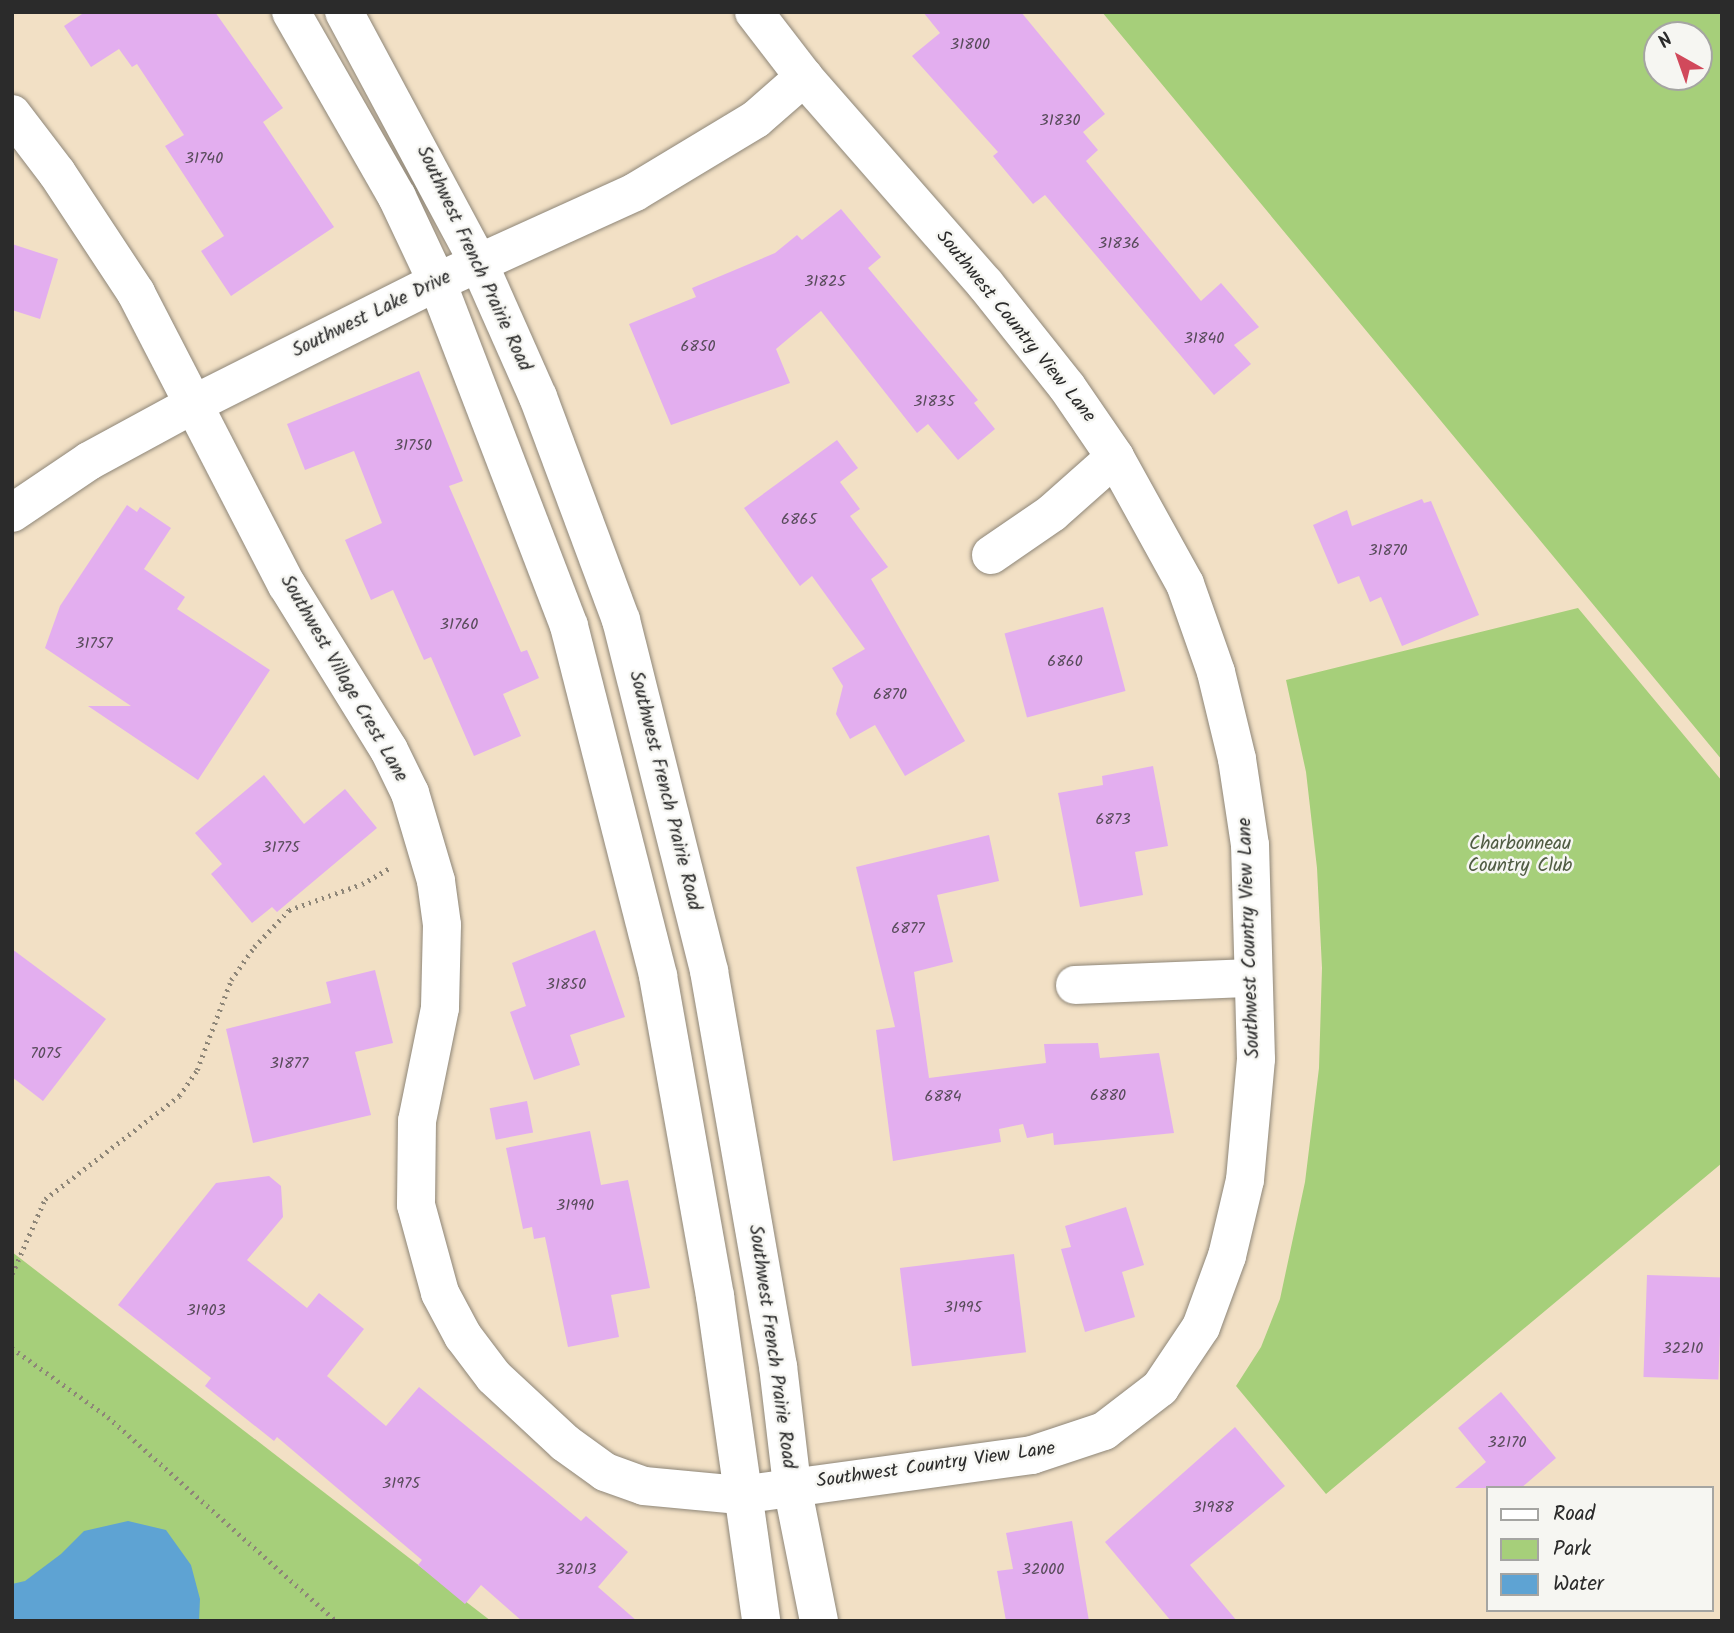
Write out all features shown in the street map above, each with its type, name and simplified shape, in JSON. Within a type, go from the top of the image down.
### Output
[{"type":"street","points":[[291,12],[397,197],[437,282],[569,626],[655,963],[715,1296],[740,1495],[761,1621]]},
{"type":"street","name":"Southwest French Prairie Road","points":[[344,12],[479,264],[538,397],[624,634],[709,971],[778,1366],[792,1486],[819,1621]]},
{"type":"street","name":"Southwest Country View Lane","points":[[740,1495],[1032,1455],[1069,1446],[1134,1412],[1160,1388],[1201,1327],[1227,1256],[1245,1180],[1256,1059],[1250,845],[1237,759],[1216,672],[1185,584],[1115,457],[1067,387],[985,284],[804,77],[754,12]]},
{"type":"street","name":"Southwest Lake Drive","points":[[12,513],[89,461],[196,402],[437,282],[635,192],[693,160],[756,119],[804,77]]},
{"type":"street","name":"Southwest Village Crest Lane","points":[[12,114],[57,173],[136,293],[196,402],[287,585],[389,750],[425,836],[442,925],[440,1007],[413,1162],[416,1205],[440,1293],[494,1377],[556,1436],[605,1472],[645,1486],[740,1495]]},
{"type":"street","points":[[991,555],[1052,513],[1115,457]]},
{"type":"street","points":[[1075,985],[1252,978]]},
{"type":"path","points":[[12,1274],[45,1199],[67,1178],[156,1118],[179,1096],[197,1070],[231,980],[254,947],[289,910],[362,884],[395,865]]},
{"type":"path","points":[[12,1348],[108,1417],[336,1621]]},
{"type":"green space","points":[[1102,12],[1722,12],[1722,760]]},
{"type":"green space","name":"Charbonneau Country Club","points":[[1578,608],[1722,781],[1722,1163],[1326,1494],[1236,1386],[1261,1347],[1280,1299],[1305,1182],[1319,1068],[1322,968],[1317,868],[1306,772],[1286,680]]},
{"type":"green space","points":[[12,1252],[286,1463],[491,1621],[12,1621]]},
{"type":"water","points":[[128,1521],[166,1530],[191,1565],[200,1599],[199,1621],[12,1621],[12,1584],[25,1581],[61,1554],[84,1531]]},
{"type":"building","points":[[85,12],[215,12],[283,108],[263,122],[334,227],[231,296],[201,251],[224,236],[165,146],[184,135],[137,64],[132,67],[119,49],[91,67],[64,26]]},
{"type":"building","points":[[923,12],[1021,12],[1105,114],[1083,132],[1098,150],[1086,161],[1201,301],[1221,283],[1259,327],[1234,345],[1251,364],[1214,395],[1045,195],[1033,204],[993,156],[998,152],[912,56],[940,33]]},
{"type":"building","points":[[841,209],[881,257],[868,268],[978,400],[974,403],[995,429],[958,460],[928,424],[917,433],[821,311],[776,349],[790,383],[671,425],[629,324],[696,297],[692,288],[775,253],[797,235],[802,240]]},
{"type":"building","points":[[12,244],[58,259],[40,319],[12,310]]},
{"type":"building","points":[[419,371],[463,481],[449,486],[521,652],[527,650],[539,678],[503,694],[521,736],[474,756],[431,657],[424,660],[393,590],[371,600],[345,540],[382,523],[354,451],[305,470],[287,424]]},
{"type":"building","points":[[837,440],[858,468],[840,482],[860,509],[850,516],[888,567],[871,579],[965,741],[905,776],[875,725],[850,739],[836,714],[843,686],[832,668],[865,649],[812,576],[800,586],[744,508]]},
{"type":"building","points":[[1422,499],[1424,503],[1431,501],[1479,615],[1402,646],[1381,597],[1370,602],[1359,576],[1338,584],[1313,525],[1347,510],[1352,526]]},
{"type":"building","points":[[127,505],[137,512],[140,507],[171,528],[144,569],[185,597],[177,609],[270,670],[198,780],[88,706],[131,706],[45,648],[60,606]]},
{"type":"building","points":[[1103,607],[1126,691],[1027,717],[1004,633]]},
{"type":"building","points":[[1153,766],[1168,846],[1135,852],[1143,895],[1080,907],[1058,793],[1103,785],[1102,776]]},
{"type":"building","points":[[264,775],[304,824],[345,789],[377,828],[277,912],[272,907],[252,923],[211,874],[222,864],[195,833]]},
{"type":"building","points":[[989,835],[999,881],[937,895],[953,962],[914,972],[929,1078],[1046,1063],[1044,1044],[1098,1043],[1100,1058],[1159,1053],[1174,1133],[1054,1145],[1053,1133],[1027,1138],[1023,1124],[999,1129],[1001,1142],[893,1161],[876,1030],[895,1027],[856,867]]},
{"type":"building","points":[[595,930],[625,1017],[570,1035],[580,1065],[534,1080],[510,1012],[526,1006],[512,963]]},
{"type":"building","points":[[12,949],[106,1019],[43,1101],[12,1077]]},
{"type":"building","points":[[375,970],[393,1043],[355,1052],[371,1115],[253,1143],[226,1029],[331,1003],[326,982]]},
{"type":"building","points":[[527,1101],[533,1132],[496,1140],[490,1108]]},
{"type":"building","points":[[590,1131],[601,1185],[628,1180],[650,1288],[611,1295],[619,1337],[568,1347],[545,1237],[534,1239],[532,1227],[523,1229],[506,1148]]},
{"type":"building","points":[[269,1176],[281,1186],[283,1217],[247,1260],[307,1308],[319,1293],[364,1329],[327,1376],[386,1426],[419,1387],[581,1521],[586,1516],[628,1552],[598,1587],[637,1621],[522,1621],[481,1585],[465,1604],[418,1565],[422,1560],[277,1437],[274,1441],[205,1386],[211,1378],[118,1305],[216,1183]]},
{"type":"building","points":[[1126,1207],[1144,1265],[1122,1272],[1135,1317],[1085,1332],[1061,1249],[1071,1247],[1065,1226]]},
{"type":"building","points":[[1014,1254],[1026,1352],[912,1366],[900,1268]]},
{"type":"building","points":[[1647,1275],[1722,1278],[1718,1380],[1643,1377]]},
{"type":"building","points":[[1501,1392],[1556,1458],[1523,1486],[1455,1488],[1486,1462],[1458,1428]]},
{"type":"building","points":[[1235,1427],[1285,1486],[1190,1565],[1237,1621],[1171,1621],[1105,1542]]},
{"type":"building","points":[[1072,1521],[1089,1621],[1006,1621],[997,1571],[1013,1569],[1006,1533]]}]
